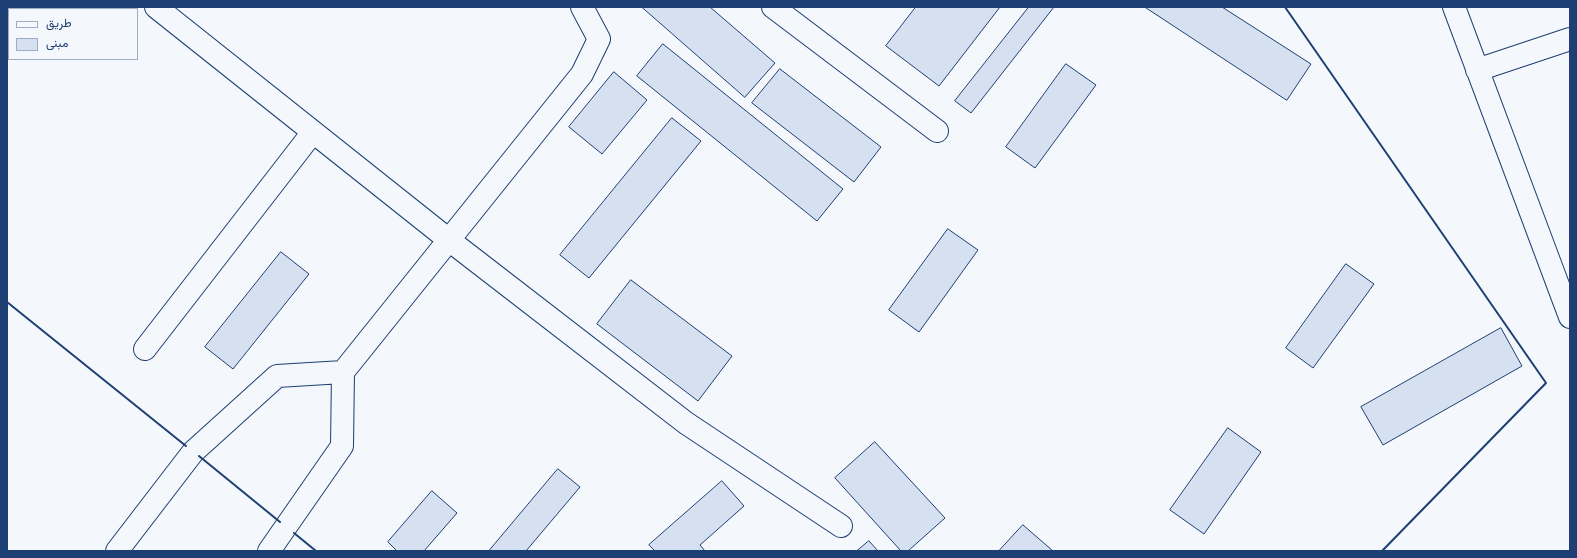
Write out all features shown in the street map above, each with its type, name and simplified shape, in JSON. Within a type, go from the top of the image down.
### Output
[{"type":"street","points":[[156,7],[449,240],[686,423],[841,526]]},
{"type":"street","points":[[269,551],[342,446],[343,372],[582,74],[599,39],[582,7]]},
{"type":"street","points":[[773,7],[937,132]]},
{"type":"street","points":[[1454,7],[1570,317]]},
{"type":"street","points":[[1477,70],[1570,39]]},
{"type":"street","points":[[145,349],[313,132]]},
{"type":"street","points":[[117,551],[193,452],[277,376],[343,372]]},
{"type":"building","points":[[642,7],[710,7],[775,63],[745,97]]},
{"type":"building","points":[[916,7],[1000,7],[939,86],[886,46]]},
{"type":"building","points":[[1029,7],[1054,7],[971,113],[955,101]]},
{"type":"building","points":[[1145,7],[1222,7],[1311,64],[1287,100]]},
{"type":"building","points":[[663,44],[843,189],[817,221],[637,76]]},
{"type":"building","points":[[1066,64],[1096,85],[1035,168],[1006,147]]},
{"type":"building","points":[[780,69],[881,147],[854,182],[752,103]]},
{"type":"building","points":[[614,72],[647,100],[602,154],[569,127]]},
{"type":"building","points":[[672,118],[701,141],[589,278],[560,255]]},
{"type":"building","points":[[948,229],[978,250],[919,332],[889,310]]},
{"type":"building","points":[[281,252],[309,274],[233,369],[205,347]]},
{"type":"building","points":[[1346,264],[1374,284],[1313,368],[1286,348]]},
{"type":"building","points":[[631,280],[732,356],[698,401],[597,324]]},
{"type":"building","points":[[1501,328],[1522,366],[1383,445],[1361,407]]},
{"type":"building","points":[[1228,428],[1261,452],[1204,534],[1170,510]]},
{"type":"building","points":[[875,442],[945,518],[908,551],[901,551],[835,478]]},
{"type":"building","points":[[558,469],[580,487],[526,551],[489,551]]},
{"type":"building","points":[[722,481],[744,506],[700,545],[705,551],[655,551],[649,545]]},
{"type":"building","points":[[432,491],[457,513],[424,551],[397,551],[388,542]]},
{"type":"building","points":[[1023,525],[1053,551],[999,551]]},
{"type":"building","points":[[869,541],[878,551],[857,551]]},
{"type":"wall","points":[[1285,7],[1546,383],[1382,551]]},
{"type":"wall","points":[[7,302],[186,446]]},
{"type":"wall","points":[[199,456],[280,522]]},
{"type":"wall","points":[[294,533],[316,551]]}]
